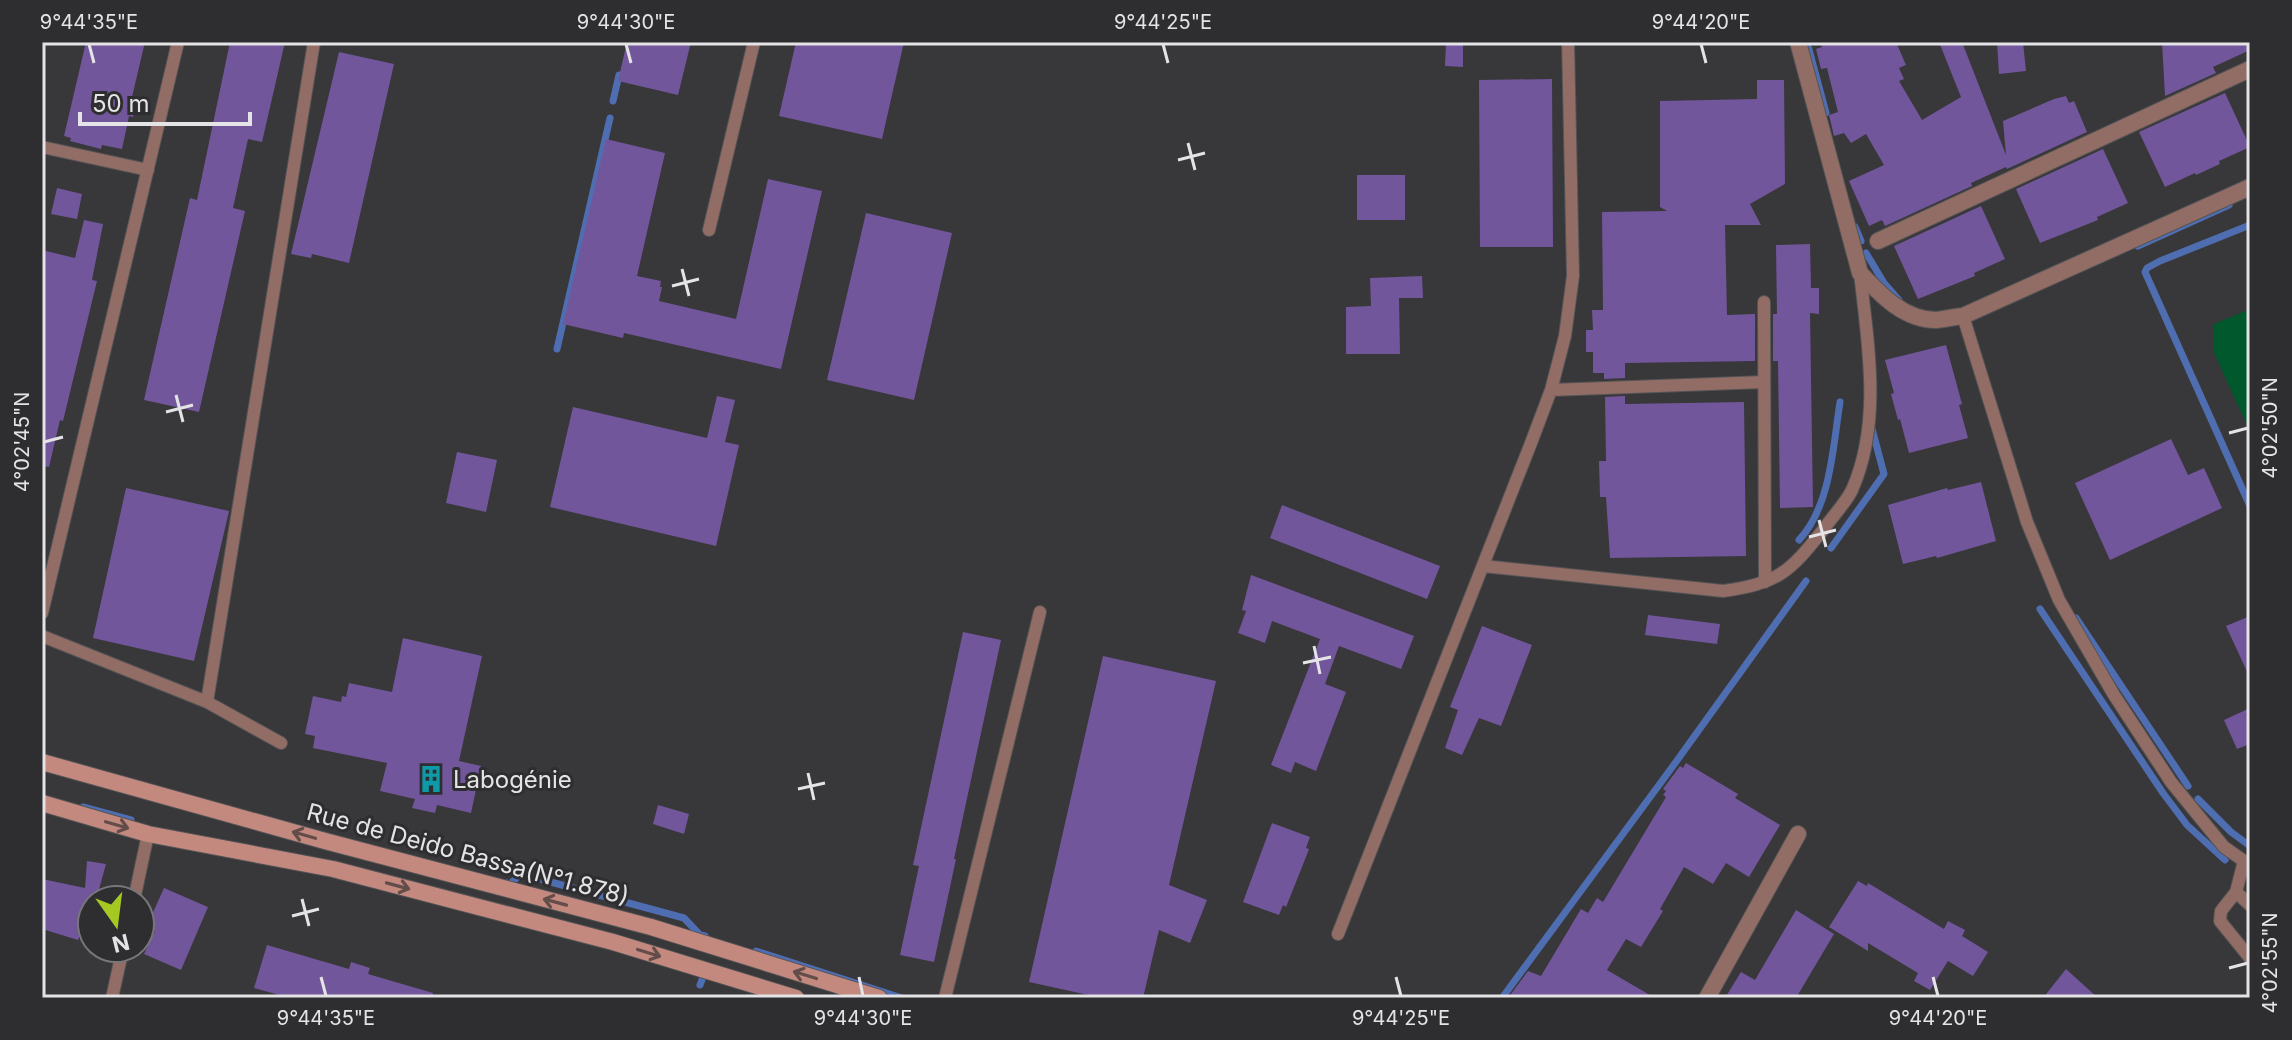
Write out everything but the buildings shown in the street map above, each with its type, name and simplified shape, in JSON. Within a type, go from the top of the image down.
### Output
[{"type":"main road","name":"Rue de Deido Bassa(N°1.878)","points":[[42,762],[651,927],[879,998]]},
{"type":"main road","points":[[42,803],[148,834],[333,869],[613,942],[796,998]]},
{"type":"street","points":[[1798,42],[1860,273],[1882,296],[1906,313],[1934,320],[1963,316],[2250,187]]},
{"type":"street","points":[[1878,241],[2250,69]]},
{"type":"street","points":[[1707,998],[1798,834]]},
{"type":"lane","points":[[42,613],[178,42]]},
{"type":"lane","points":[[207,702],[314,42]]},
{"type":"lane","points":[[709,230],[754,42]]},
{"type":"lane","points":[[1338,934],[1551,390],[1565,336],[1573,276],[1568,42]]},
{"type":"lane","points":[[42,147],[148,170]]},
{"type":"lane","points":[[1483,566],[1723,591],[1765,582],[1781,575],[1800,559],[1851,493],[1864,454],[1870,410],[1870,377],[1860,273]]},
{"type":"lane","points":[[1764,302],[1765,582]]},
{"type":"lane","points":[[1963,316],[2027,522],[2059,600],[2114,695],[2171,782],[2224,847],[2247,861],[2236,892],[2221,911],[2220,921],[2250,958]]},
{"type":"lane","points":[[1551,390],[1764,382]]},
{"type":"lane","points":[[945,998],[1040,612]]},
{"type":"lane","points":[[42,636],[207,702],[281,743]]},
{"type":"lane","points":[[137,884],[148,834]]},
{"type":"lane","points":[[2236,892],[2250,905]]},
{"type":"lane","points":[[112,998],[119,964]]},
{"type":"green space","points":[[2250,309],[2250,432],[2214,353],[2214,324]]},
{"type":"waterway","points":[[1808,46],[1826,113]]},
{"type":"waterway","points":[[613,101],[619,75]]},
{"type":"waterway","points":[[557,349],[610,118]]},
{"type":"waterway","points":[[2138,246],[2229,205]]},
{"type":"waterway","points":[[2250,225],[2160,261],[2145,272],[2250,506]]},
{"type":"waterway","points":[[1855,227],[1861,241]]},
{"type":"waterway","points":[[1866,253],[1884,283],[1899,300]]},
{"type":"waterway","points":[[1799,540],[1810,526],[1824,493],[1840,402]]},
{"type":"waterway","points":[[1831,548],[1884,474],[1871,425]]},
{"type":"waterway","points":[[1502,998],[1806,581]]},
{"type":"waterway","points":[[2040,609],[2163,793],[2187,825],[2225,860]]},
{"type":"waterway","points":[[2076,618],[2188,786]]},
{"type":"waterway","points":[[2198,799],[2250,846]]},
{"type":"waterway","points":[[83,807],[131,820]]},
{"type":"waterway","points":[[507,883],[510,884],[521,874],[684,918],[700,935],[705,936]]},
{"type":"waterway","points":[[756,951],[902,998]]},
{"type":"waterway","points":[[700,985],[705,972]]},
{"type":"place","name":"Labogénie","points":[[431,779]]}]
